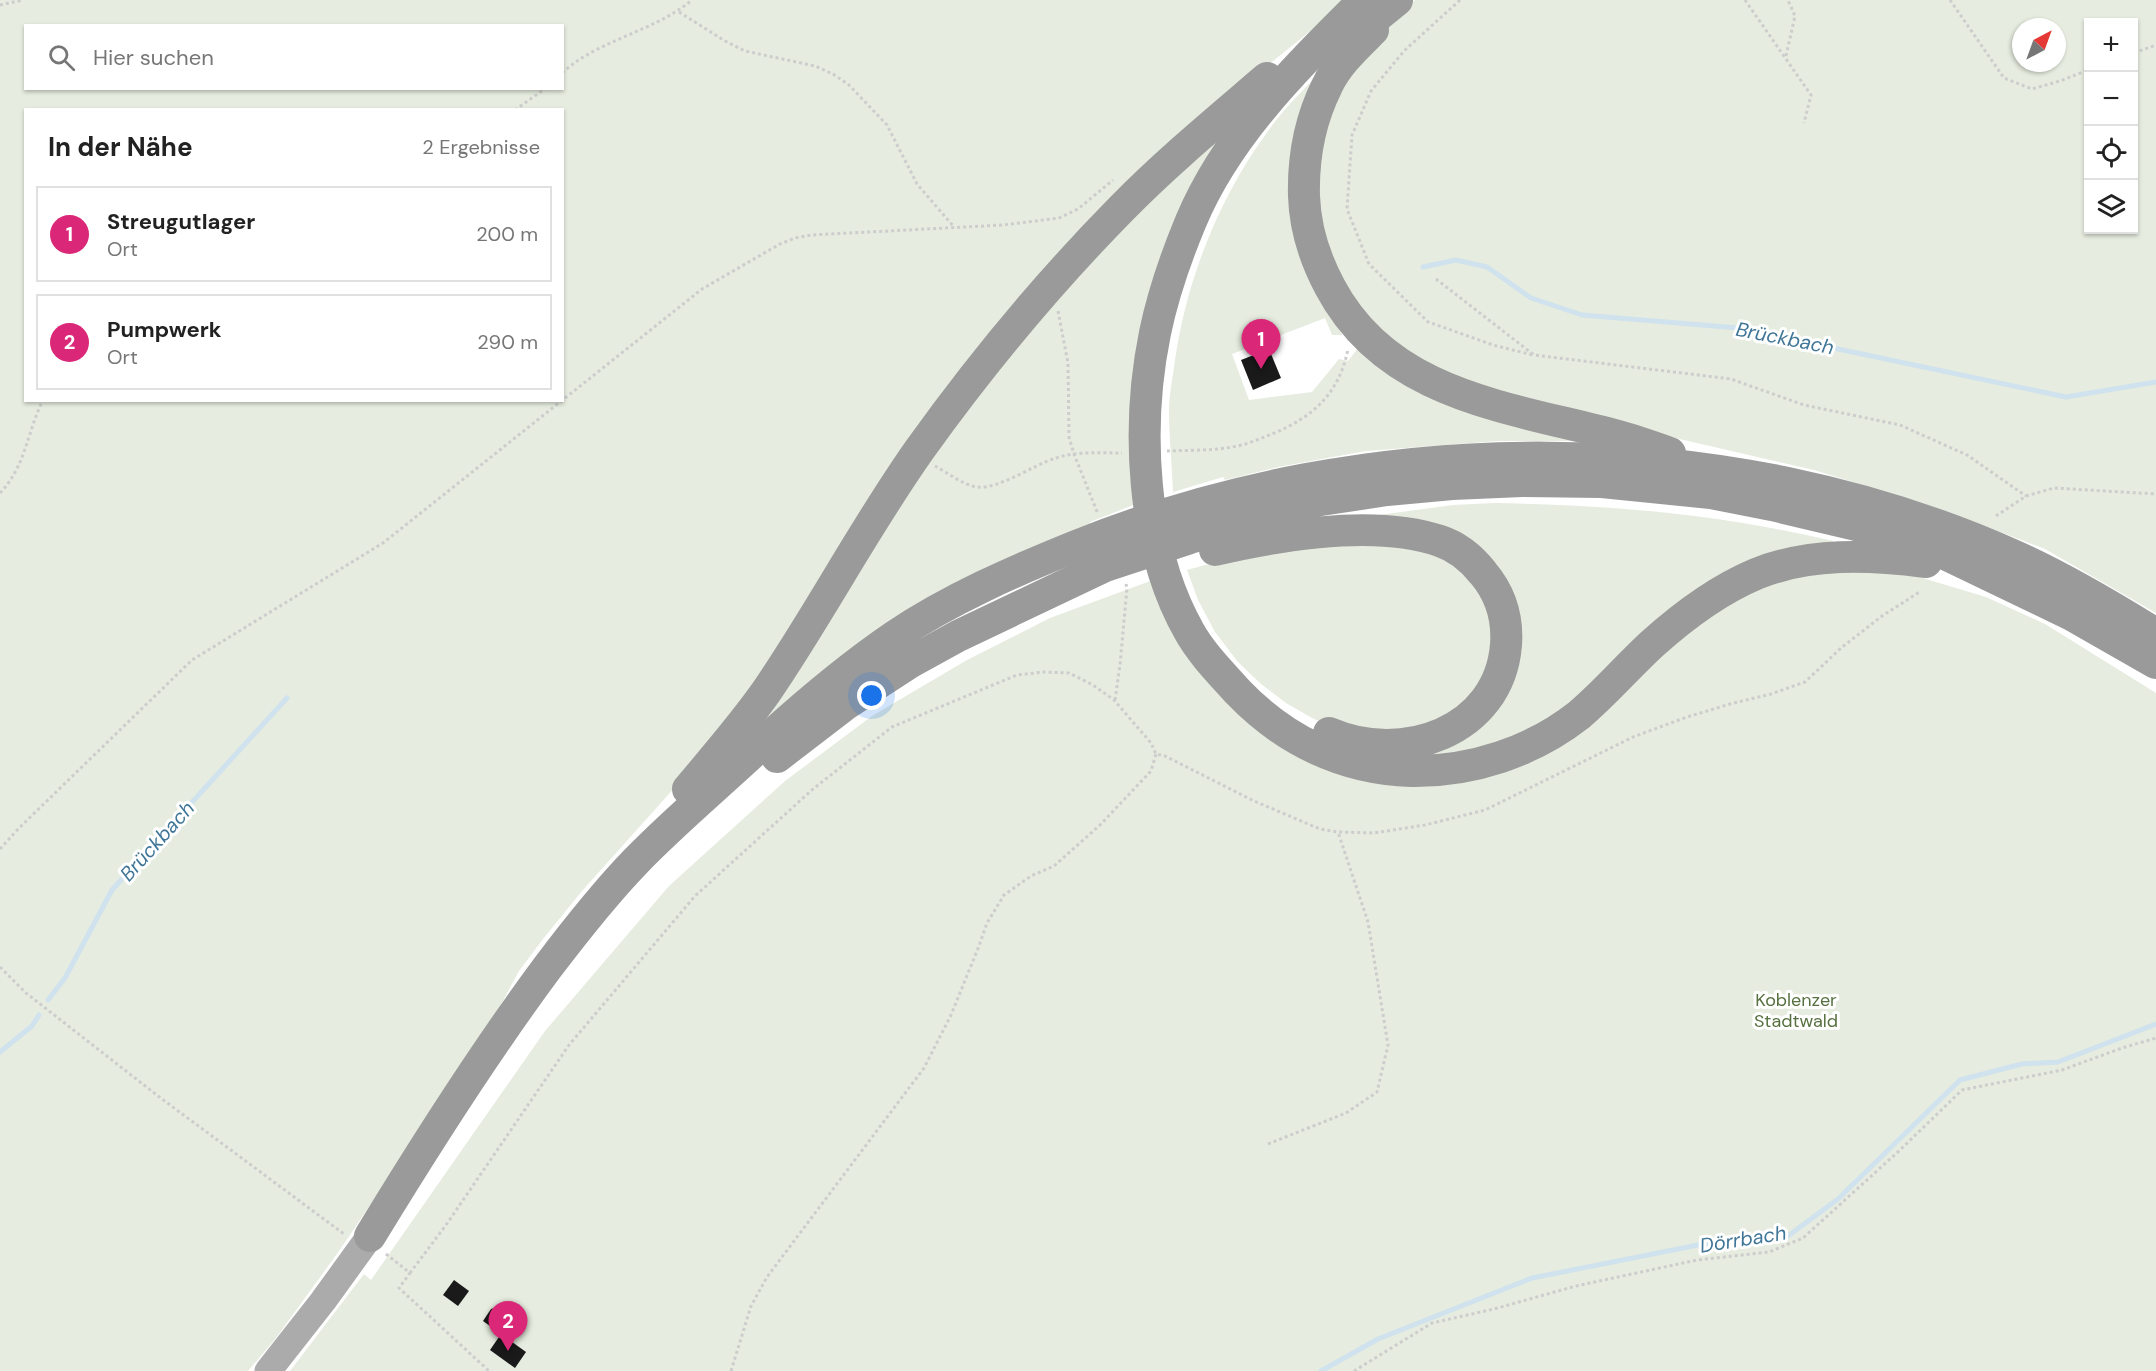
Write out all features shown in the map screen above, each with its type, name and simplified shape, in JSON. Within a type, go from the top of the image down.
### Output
[{"type":"highway","points":[[636,861],[654,830],[730,740],[765,693],[872,519],[918,453],[982,366],[1051,283],[1123,207],[1176,158],[1280,66],[1363,0]]},
{"type":"highway","points":[[1363,0],[1291,73],[1258,112],[1222,163],[1192,217],[1170,274],[1155,333],[1146,395],[1145,441],[1148,493],[1155,542],[1169,588],[1190,633],[1220,672],[1257,712],[1295,739],[1335,758],[1371,767],[1409,771],[1446,770],[1494,759],[1555,732],[1578,715],[1674,625],[1714,596],[1756,574],[1802,561],[1844,555],[1925,562],[2011,585]]},
{"type":"highway","points":[[1400,0],[1349,54],[1328,84],[1311,128],[1304,170],[1304,210],[1320,268],[1347,314],[1373,343],[1409,370],[1450,389],[1508,410],[1619,436],[1737,474]]},
{"type":"highway","points":[[366,1242],[575,959],[609,918],[654,870],[785,749],[846,704],[909,663],[1061,585],[1110,551],[1177,510],[1234,522],[1319,533],[1366,531],[1412,533],[1442,542],[1458,550],[1473,560],[1490,581],[1502,607],[1506,634],[1504,662],[1496,683],[1482,705],[1462,724],[1438,737],[1375,745],[1340,738],[1306,723],[1267,699],[1230,663],[1202,624],[1182,582],[1173,537],[1166,489],[1163,442],[1165,397],[1173,336],[1186,280],[1207,224],[1234,172],[1269,120],[1303,81],[1341,44],[1400,0]]},
{"type":"highway","points":[[366,1242],[500,1031],[561,950],[636,861],[774,732],[834,682],[896,636],[999,579],[1110,551],[1152,568],[1202,553],[1234,522],[1308,478],[1379,467],[1471,459],[1522,457],[1594,459],[1737,474],[1809,488],[1881,506],[1950,530],[2019,558],[2085,592],[2156,634]]},
{"type":"highway","points":[[1234,522],[1321,500],[1387,490],[1464,484],[1602,482],[1711,493],[1856,525],[1939,551],[2072,615],[2156,663]]},
{"type":"main road","points":[[268,1371],[366,1242]]},
{"type":"path","points":[[0,5],[23,0]]},
{"type":"path","points":[[564,71],[603,47],[679,12],[692,0]]},
{"type":"path","points":[[1460,0],[1404,51],[1371,91],[1352,135],[1347,209],[1369,264],[1428,322],[1493,345],[1534,355],[1731,379],[1804,405],[1900,425],[1967,455],[2026,496]]},
{"type":"path","points":[[1745,0],[1811,95],[1804,123]]},
{"type":"path","points":[[1786,56],[1796,16],[1788,0]]},
{"type":"path","points":[[1950,0],[2004,78],[2032,89],[2084,72]]},
{"type":"path","points":[[679,12],[745,51],[815,66],[849,85],[887,126],[917,184],[954,227]]},
{"type":"path","points":[[2138,51],[2156,45]]},
{"type":"path","points":[[518,108],[543,90]]},
{"type":"path","points":[[564,399],[702,290],[780,244],[811,235],[1003,225],[1069,215],[1120,174]]},
{"type":"path","points":[[1436,279],[1534,355]]},
{"type":"path","points":[[1051,283],[1067,355],[1069,437],[1110,551],[1127,588],[1120,665],[1114,700]]},
{"type":"path","points":[[1205,450],[1252,442],[1294,425],[1310,414],[1338,382],[1344,370],[1348,343]]},
{"type":"path","points":[[0,493],[12,480],[42,402]]},
{"type":"path","points":[[0,849],[192,660],[383,543],[561,402]]},
{"type":"path","points":[[918,453],[944,471],[979,487],[1012,478],[1056,458],[1074,454],[1089,454]]},
{"type":"path","points":[[1995,516],[2026,496],[2054,488],[2156,494]]},
{"type":"path","points":[[1156,754],[1166,756],[1254,801],[1320,829],[1374,833],[1425,825],[1485,810],[1633,736],[1719,707],[1771,694],[1805,682],[1841,648],[1874,622],[1921,591]]},
{"type":"path","points":[[489,1371],[399,1288],[446,1225],[576,1036],[695,896],[813,789],[892,727],[1017,675],[1044,672],[1069,673],[1093,685],[1114,700],[1151,743],[1156,754],[1151,771],[1101,824],[1054,866],[1031,876],[1004,895],[987,923],[951,1015],[924,1068],[767,1277],[751,1306],[731,1371]]},
{"type":"path","points":[[1268,1144],[1346,1113],[1377,1092],[1388,1044],[1368,922],[1338,832]]},
{"type":"path","points":[[0,967],[35,1001],[159,1096],[321,1215],[379,1249],[410,1274]]},
{"type":"path","points":[[1354,1371],[1432,1323],[1494,1309],[1576,1286],[1697,1260],[1769,1251],[1803,1238],[1962,1090],[2062,1070],[2156,1038]]},
{"type":"green space","points":[[0,0],[1349,0],[1166,147],[685,776],[582,891],[519,971],[486,1032],[449,1089],[339,1251],[276,1338],[248,1371],[0,1371]]},
{"type":"green space","points":[[1415,0],[2156,0],[2156,613],[2045,549],[1937,508],[1814,470],[1507,399],[1404,353],[1354,303],[1324,241],[1315,167],[1341,80],[1400,11]]},
{"type":"green space","points":[[1326,67],[1303,126],[1342,335],[1332,335],[1325,318],[1232,354],[1249,400],[1312,392],[1339,359],[1348,361],[1362,343],[1604,443],[1498,441],[1366,451],[1278,467],[1225,480],[1223,477],[1173,492],[1169,430],[1170,398],[1180,329],[1197,269],[1220,211],[1250,157],[1281,114]]},
{"type":"green space","points":[[1222,132],[1192,194],[1141,502],[1090,522],[1091,525],[752,736],[949,426],[1088,264],[1173,177]]},
{"type":"green space","points":[[1495,503],[1581,506],[1665,513],[1748,524],[1833,541],[1831,553],[1793,558],[1572,712],[1473,759],[1377,752],[1501,690],[1497,578],[1364,517],[1453,505]]},
{"type":"green space","points":[[1285,543],[1440,548],[1498,613],[1483,692],[1420,735],[1336,729],[1286,703],[1238,662],[1215,632],[1198,600],[1187,570]]},
{"type":"green space","name":"Koblenzer Stadtwald","points":[[1818,567],[1899,571],[1986,597],[2045,624],[2156,693],[2156,1371],[290,1371],[364,1274],[371,1280],[545,1031],[669,886],[785,781],[872,716],[967,660],[1050,618],[1153,580],[1265,732],[1483,771],[1711,608]]},
{"type":"building","points":[[1269,349],[1281,378],[1253,390],[1241,360]]},
{"type":"building","points":[[454,1280],[469,1291],[458,1306],[443,1295]]},
{"type":"building","points":[[501,1306],[511,1313],[509,1323],[501,1334],[483,1321],[491,1309]]},
{"type":"building","points":[[501,1334],[526,1352],[515,1368],[490,1350]]},
{"type":"waterway","name":"Brückbach","points":[[1423,267],[1456,260],[1487,267],[1531,298],[1582,315],[1738,328],[2066,397],[2156,382]]},
{"type":"waterway","name":"Brückbach","points":[[48,1000],[65,978],[112,890],[287,698]]},
{"type":"waterway","name":"Brückbach","points":[[0,1052],[32,1026],[39,1015]]},
{"type":"waterway","name":"Dörrbach","points":[[1321,1371],[1378,1339],[1532,1278],[1713,1242],[1788,1236],[1838,1199],[1960,1080],[2022,1064],[2058,1062],[2156,1024]]},
{"type":"place","name":"Streugutlager","points":[[1261,369]]},
{"type":"place","name":"Pumpwerk","points":[[508,1351]]}]
